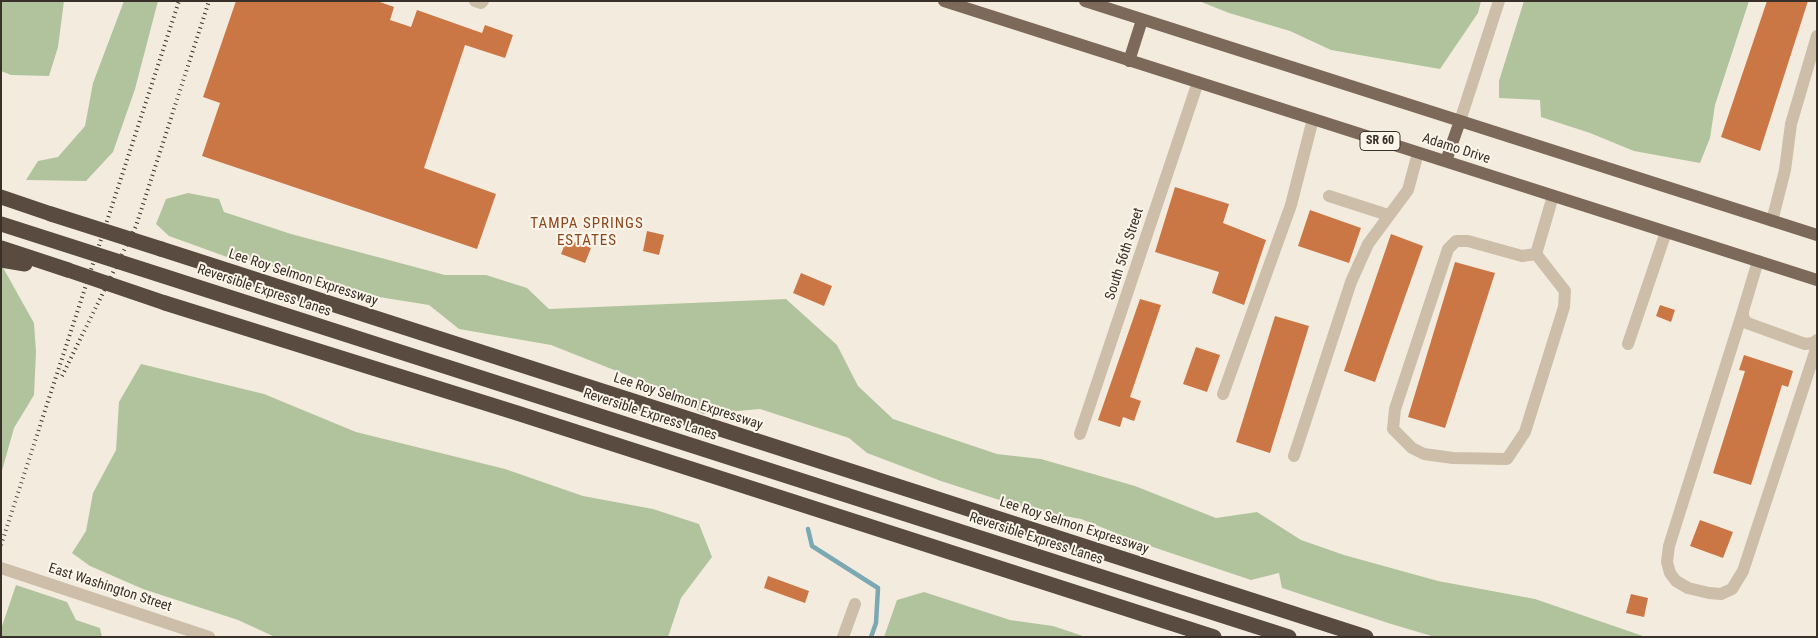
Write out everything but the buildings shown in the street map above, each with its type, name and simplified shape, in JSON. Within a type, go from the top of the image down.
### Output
[{"type":"highway","name":"Lee Roy Selmon Expressway","points":[[1,197],[1366,637]]},
{"type":"highway","name":"Reversible Express Lanes","points":[[1,224],[1289,637]]},
{"type":"highway","points":[[1,248],[35,262],[68,270],[165,303],[517,413],[1214,637]]},
{"type":"highway","points":[[1,260],[35,262]]},
{"type":"main road","name":"Adamo Drive","points":[[944,1],[1817,280]]},
{"type":"main road","name":"Adamo Drive","points":[[1085,1],[1817,235]]},
{"type":"main road","points":[[1129,61],[1142,20]]},
{"type":"main road","points":[[1446,162],[1460,121]]},
{"type":"street","points":[[475,1],[481,3],[483,1]]},
{"type":"street","points":[[1460,121],[1498,1]]},
{"type":"street","points":[[1772,221],[1785,170],[1791,124],[1817,36]]},
{"type":"street","name":"South 56th Street","points":[[1080,434],[1198,82]]},
{"type":"street","points":[[1223,394],[1291,205],[1314,119]]},
{"type":"street","points":[[1294,456],[1352,282],[1368,244],[1408,190],[1418,153]]},
{"type":"street","points":[[1329,196],[1388,215]]},
{"type":"street","points":[[1536,254],[1553,196]]},
{"type":"street","points":[[1628,344],[1666,232]]},
{"type":"street","points":[[1456,241],[1468,241],[1522,256],[1536,254],[1565,291],[1564,307],[1525,432],[1507,459],[1453,458],[1424,454],[1412,448],[1393,429],[1395,409],[1448,250],[1456,241]]},
{"type":"street","points":[[1758,261],[1669,546],[1667,562],[1670,573],[1676,581],[1688,588],[1721,594],[1732,589],[1743,571],[1817,346]]},
{"type":"street","points":[[1743,311],[1743,317],[1747,323],[1805,344],[1813,343],[1817,340]]},
{"type":"street","name":"East Washington Street","points":[[1,568],[210,637]]},
{"type":"street","points":[[843,637],[855,604]]},
{"type":"green space","points":[[1,1],[64,1],[58,47],[49,76],[11,75],[1,71]]},
{"type":"green space","points":[[124,1],[158,1],[135,89],[113,152],[86,181],[26,180],[38,161],[58,157],[85,126],[93,83]]},
{"type":"green space","points":[[1199,1],[1481,1],[1478,13],[1440,69],[1331,50],[1290,31],[1229,13]]},
{"type":"green space","points":[[1524,1],[1749,1],[1715,105],[1710,138],[1700,163],[1634,151],[1590,133],[1541,117],[1540,100],[1499,98],[1499,81]]},
{"type":"green space","points":[[188,193],[219,199],[224,212],[291,234],[445,275],[486,275],[527,288],[549,309],[786,299],[837,345],[858,386],[893,419],[997,454],[1041,459],[1135,486],[1216,518],[1257,512],[1301,540],[1344,555],[1438,581],[1535,599],[1646,637],[1435,637],[1388,623],[1282,588],[1279,573],[1251,580],[1138,542],[1081,519],[1027,509],[941,481],[867,453],[849,438],[760,409],[703,414],[662,389],[551,345],[459,329],[429,305],[335,290],[263,263],[227,257],[169,236],[156,224],[166,199]]},
{"type":"green space","points":[[1,264],[34,323],[36,352],[34,395],[14,428],[1,474]]},
{"type":"green space","points":[[141,364],[264,394],[356,432],[505,469],[583,496],[653,509],[699,524],[712,557],[681,598],[668,637],[275,637],[238,620],[143,589],[90,566],[72,553],[86,531],[93,493],[116,450],[119,402]]},
{"type":"green space","points":[[16,585],[67,602],[76,620],[100,628],[102,637],[1,637],[1,629]]},
{"type":"green space","points":[[924,592],[1010,620],[1053,626],[1086,637],[884,637],[897,600]]},
{"type":"waterway","points":[[808,529],[812,546],[878,588],[876,623],[871,637]]},
{"type":"railway","points":[[1,545],[179,1]]},
{"type":"railway","points":[[62,376],[136,226],[209,1]]},
{"type":"district","name":"TAMPA SPRINGS ESTATES","points":[[587,232]]}]
